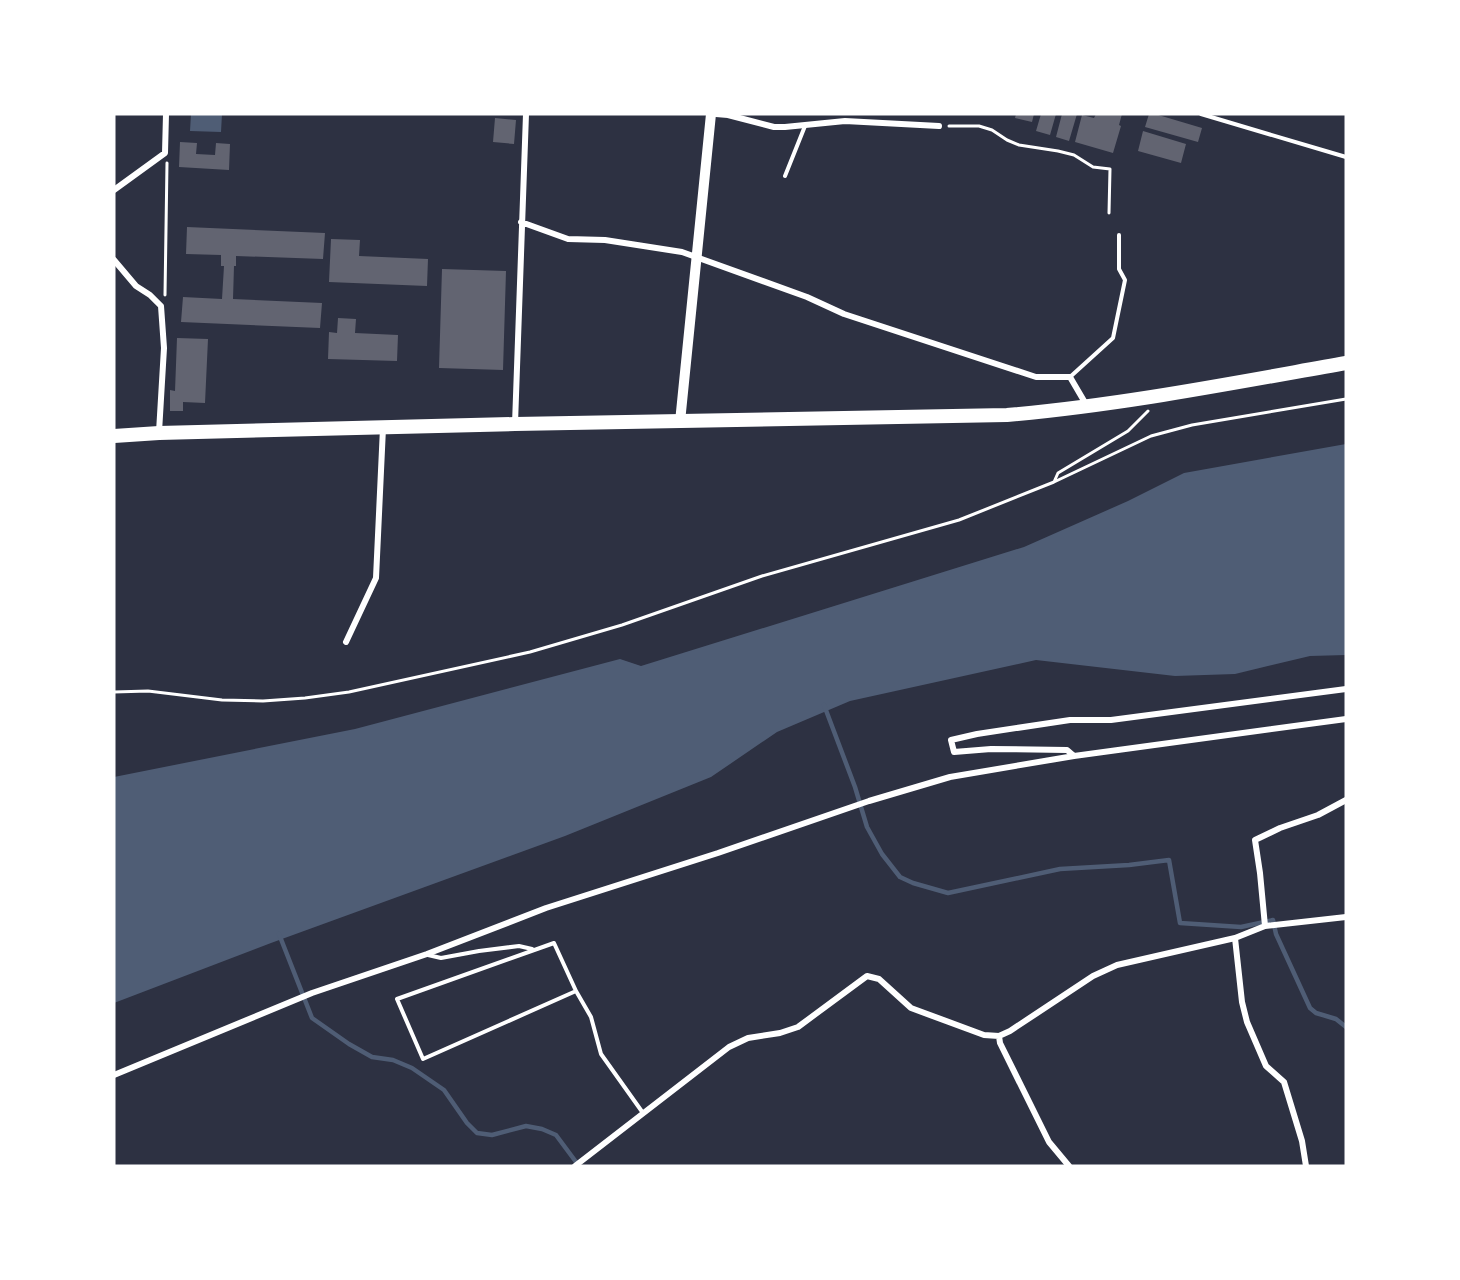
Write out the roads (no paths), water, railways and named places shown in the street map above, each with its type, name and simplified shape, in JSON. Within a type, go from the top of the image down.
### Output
[{"type":"main road","points":[[114,436],[383,427],[1007,415],[1062,410],[1160,395],[1346,363]]},
{"type":"street","points":[[114,190],[165,153],[166,114]]},
{"type":"street","points":[[515,424],[526,114]]},
{"type":"street","points":[[680,422],[711,114]]},
{"type":"street","points":[[716,114],[774,127],[844,121],[939,126]]},
{"type":"street","points":[[521,222],[568,239],[605,240],[682,252],[807,297],[844,314],[1036,377],[1070,377],[1087,406]]},
{"type":"street","points":[[114,260],[136,286],[150,295],[160,306],[164,348],[159,433]]},
{"type":"street","points":[[346,642],[376,578],[383,427]]},
{"type":"street","points":[[1074,756],[1067,750],[991,749],[954,752],[951,740],[1070,720],[1111,720],[1346,689]]},
{"type":"street","points":[[114,1075],[312,993],[427,954],[546,908],[718,853],[869,801],[950,777],[1074,756],[1346,719]]},
{"type":"street","points":[[1265,926],[1255,840],[1280,828],[1318,815],[1346,800]]},
{"type":"street","points":[[575,1166],[729,1047],[748,1038],[780,1034],[798,1028],[867,976],[879,979],[911,1008],[984,1035],[999,1036],[1093,976],[1117,965],[1235,938],[1265,926],[1346,917]]},
{"type":"street","points":[[1235,938],[1242,1002],[1247,1022],[1266,1066],[1284,1082],[1302,1141],[1306,1166]]},
{"type":"street","points":[[999,1036],[1000,1043],[1049,1142],[1069,1166]]},
{"type":"lane","points":[[1200,114],[1346,158]]},
{"type":"lane","points":[[784,176],[805,126]]},
{"type":"lane","points":[[1070,377],[1113,338],[1125,280],[1119,269],[1119,235]]},
{"type":"lane","points":[[576,991],[423,1059],[397,999],[554,943],[591,1017],[601,1054],[643,1114]]},
{"type":"lane","points":[[427,954],[441,958],[519,946],[533,949]]},
{"type":"water","points":[[191,114],[222,114],[221,132],[190,131]]},
{"type":"water","points":[[1346,444],[1346,655],[1310,656],[1235,674],[1175,676],[1036,660],[850,701],[777,732],[711,777],[565,836],[114,1003],[114,777],[355,729],[620,659],[641,666],[1024,547],[1128,501],[1184,473]]},
{"type":"waterway","points":[[824,705],[855,787],[867,827],[882,854],[900,877],[948,893],[1060,869],[1169,860],[1180,923],[1241,927],[1273,920],[1276,934],[1310,1008],[1316,1013],[1336,1019],[1346,1027]]},
{"type":"waterway","points":[[279,934],[312,1018],[372,1057],[393,1060],[412,1068],[444,1090],[467,1123],[477,1133],[492,1135],[526,1126],[542,1129],[556,1135],[579,1166]]}]
